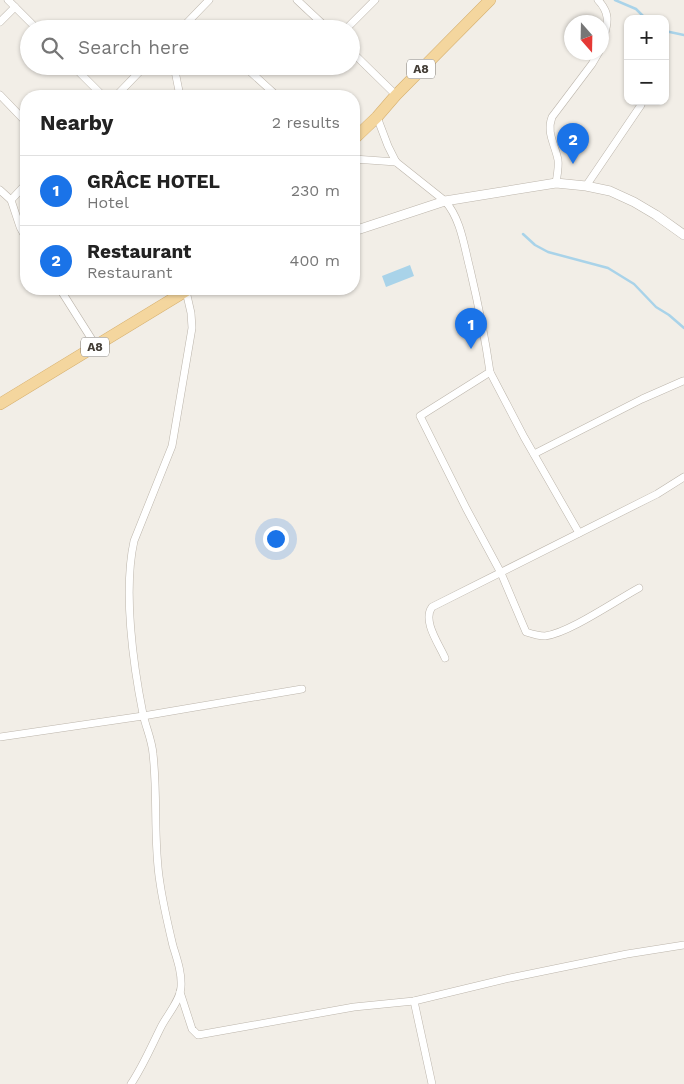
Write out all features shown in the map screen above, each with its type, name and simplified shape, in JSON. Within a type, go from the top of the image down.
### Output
[{"type":"main road","name":"A8","points":[[360,134],[490,0]]},
{"type":"main road","name":"A8","points":[[0,404],[179,295]]},
{"type":"street","points":[[8,0],[27,20]]},
{"type":"street","points":[[190,20],[210,0]]},
{"type":"street","points":[[297,0],[318,20]]},
{"type":"street","points":[[355,20],[375,0]]},
{"type":"street","points":[[598,0],[608,15]]},
{"type":"street","points":[[0,22],[15,7]]},
{"type":"street","points":[[360,60],[396,95]]},
{"type":"street","points":[[556,184],[558,161],[549,125],[552,117],[594,60]]},
{"type":"street","points":[[82,75],[97,90]]},
{"type":"street","points":[[122,90],[136,75]]},
{"type":"street","points":[[176,75],[179,90]]},
{"type":"street","points":[[254,75],[270,90]]},
{"type":"street","points":[[0,95],[20,116]]},
{"type":"street","points":[[586,186],[641,105]]},
{"type":"street","points":[[378,117],[396,162],[444,201],[454,215],[464,243],[484,328],[490,372],[517,424],[579,533]]},
{"type":"street","points":[[360,159],[396,162]]},
{"type":"street","points":[[360,230],[444,201],[556,184],[586,186],[610,191],[656,215],[684,235]]},
{"type":"street","points":[[0,190],[11,200],[20,227]]},
{"type":"street","points":[[11,200],[20,190]]},
{"type":"street","points":[[64,295],[96,346]]},
{"type":"street","points":[[188,295],[191,314],[191,335],[172,446],[138,530],[131,554],[130,588],[132,638],[154,768],[158,869],[164,906],[180,972],[180,992],[192,1029],[198,1035],[354,1007],[414,1000],[519,976],[627,954],[684,945]]},
{"type":"street","points":[[490,372],[420,416],[500,573],[526,632],[540,636],[555,633],[576,624],[639,588]]},
{"type":"street","points":[[534,454],[642,398],[682,381]]},
{"type":"street","points":[[445,658],[429,621],[429,611],[432,606],[657,494],[684,477]]},
{"type":"street","points":[[0,737],[144,716],[302,689]]},
{"type":"street","points":[[131,1084],[149,1054],[180,992]]},
{"type":"street","points":[[414,1000],[432,1084]]},
{"type":"water","points":[[410,265],[414,276],[386,287],[382,276]]},
{"type":"waterway","points":[[615,0],[636,9],[642,15]]},
{"type":"waterway","points":[[669,32],[684,35]]},
{"type":"waterway","points":[[523,234],[535,245],[548,252],[608,268],[634,284],[656,307],[684,328]]},
{"type":"place","name":"Restaurant","points":[[573,164]]},
{"type":"place","name":"GRÂCE HOTEL","points":[[471,349]]}]
